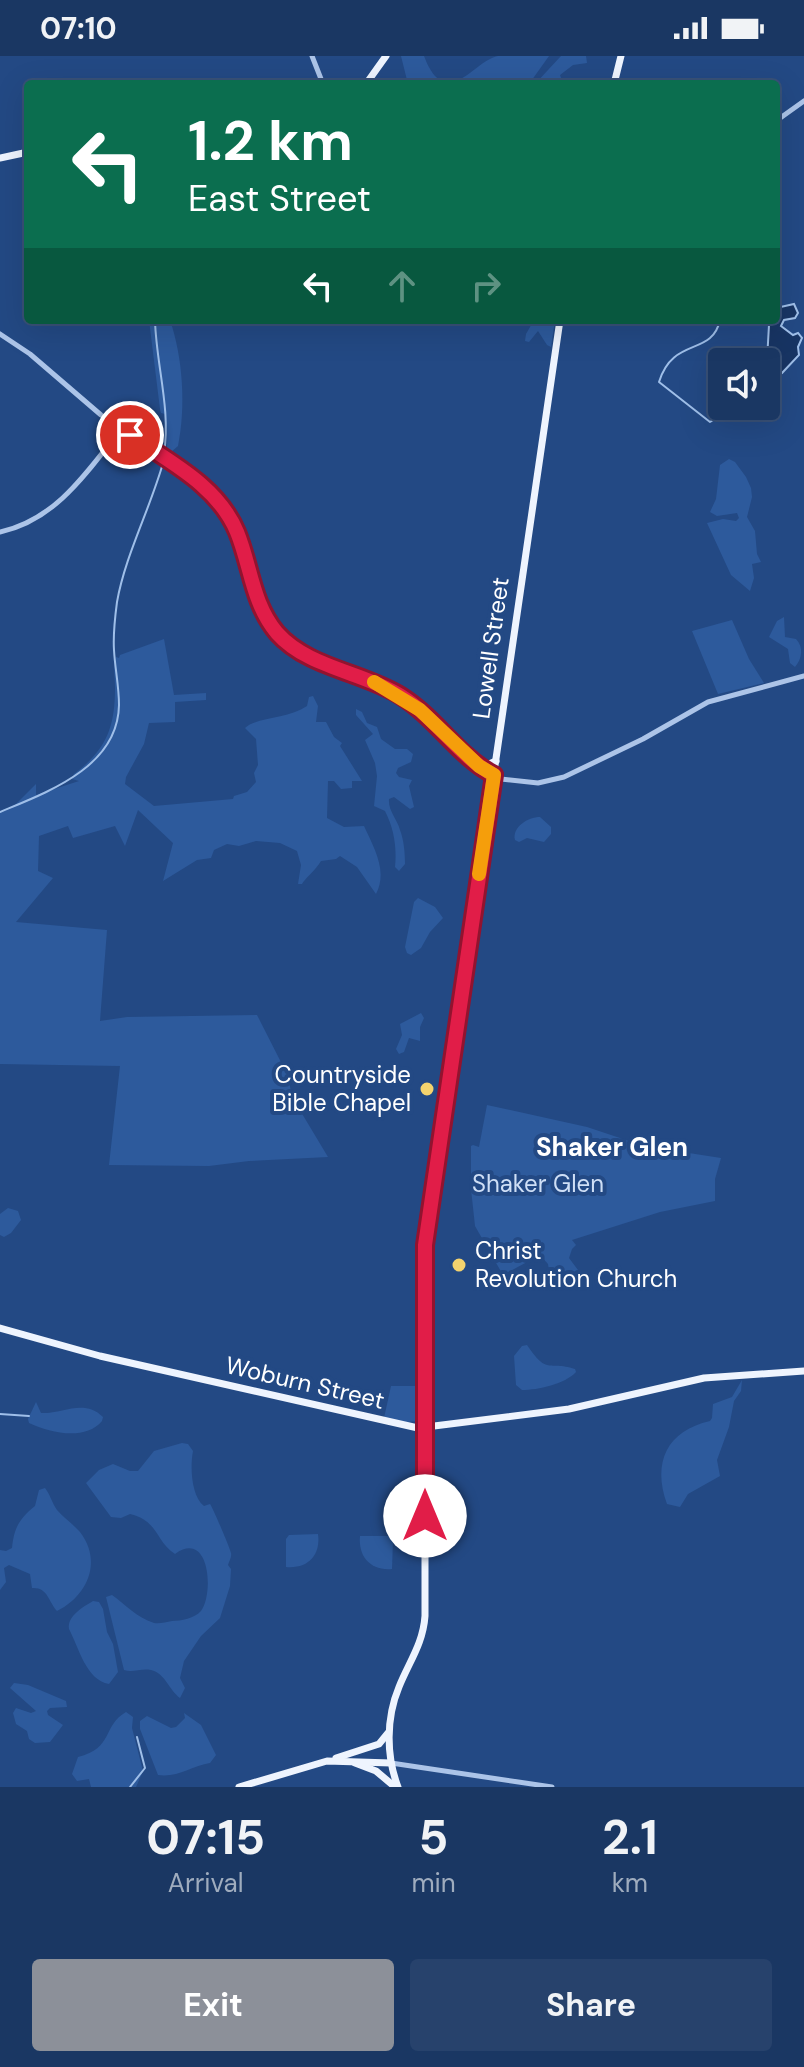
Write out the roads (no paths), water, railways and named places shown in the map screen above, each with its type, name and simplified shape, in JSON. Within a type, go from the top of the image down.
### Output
[{"type":"main road","points":[[369,80],[386,56]]},
{"type":"main road","points":[[615,80],[621,56]]},
{"type":"main road","points":[[0,158],[24,153]]},
{"type":"main road","name":"Lowell Street","points":[[397,1787],[391,1763],[390,1729],[395,1699],[417,1651],[424,1623],[425,1245],[559,324]]},
{"type":"main road","points":[[482,767],[496,761]]},
{"type":"main road","name":"Woburn Street","points":[[0,1328],[105,1357],[394,1424],[425,1427],[569,1409],[704,1378],[804,1371]]},
{"type":"main road","points":[[239,1787],[379,1744],[390,1729]]},
{"type":"main road","points":[[337,1760],[371,1769],[397,1787]]},
{"type":"main road","points":[[327,1761],[391,1763]]},
{"type":"street","points":[[312,56],[321,80]]},
{"type":"street","points":[[780,118],[804,101]]},
{"type":"street","points":[[0,334],[30,354],[92,408],[193,478],[215,497],[238,534],[257,599],[268,620],[285,640],[313,658],[401,696],[438,724],[494,775],[524,784],[553,780],[643,739],[708,702],[804,676]]},
{"type":"street","points":[[0,532],[28,523],[65,497],[121,429]]},
{"type":"street","points":[[391,1763],[552,1787]]},
{"type":"waterway","points":[[155,324],[166,420],[164,453]]},
{"type":"waterway","points":[[713,420],[710,422],[659,382],[673,358],[709,339],[719,324]]},
{"type":"waterway","points":[[0,812],[39,796],[77,774],[94,761],[116,727],[119,705],[114,644],[117,602],[126,567],[163,463]]},
{"type":"waterway","points":[[0,1414],[29,1416]]},
{"type":"waterway","points":[[130,1787],[145,1768],[137,1737]]},
{"type":"place","name":"Countryside Bible Chapel","points":[[427,1089]]},
{"type":"place","name":"Christ Revolution Church","points":[[459,1265]]},
{"type":"district","name":"Shaker Glen","points":[[612,1147]]}]
